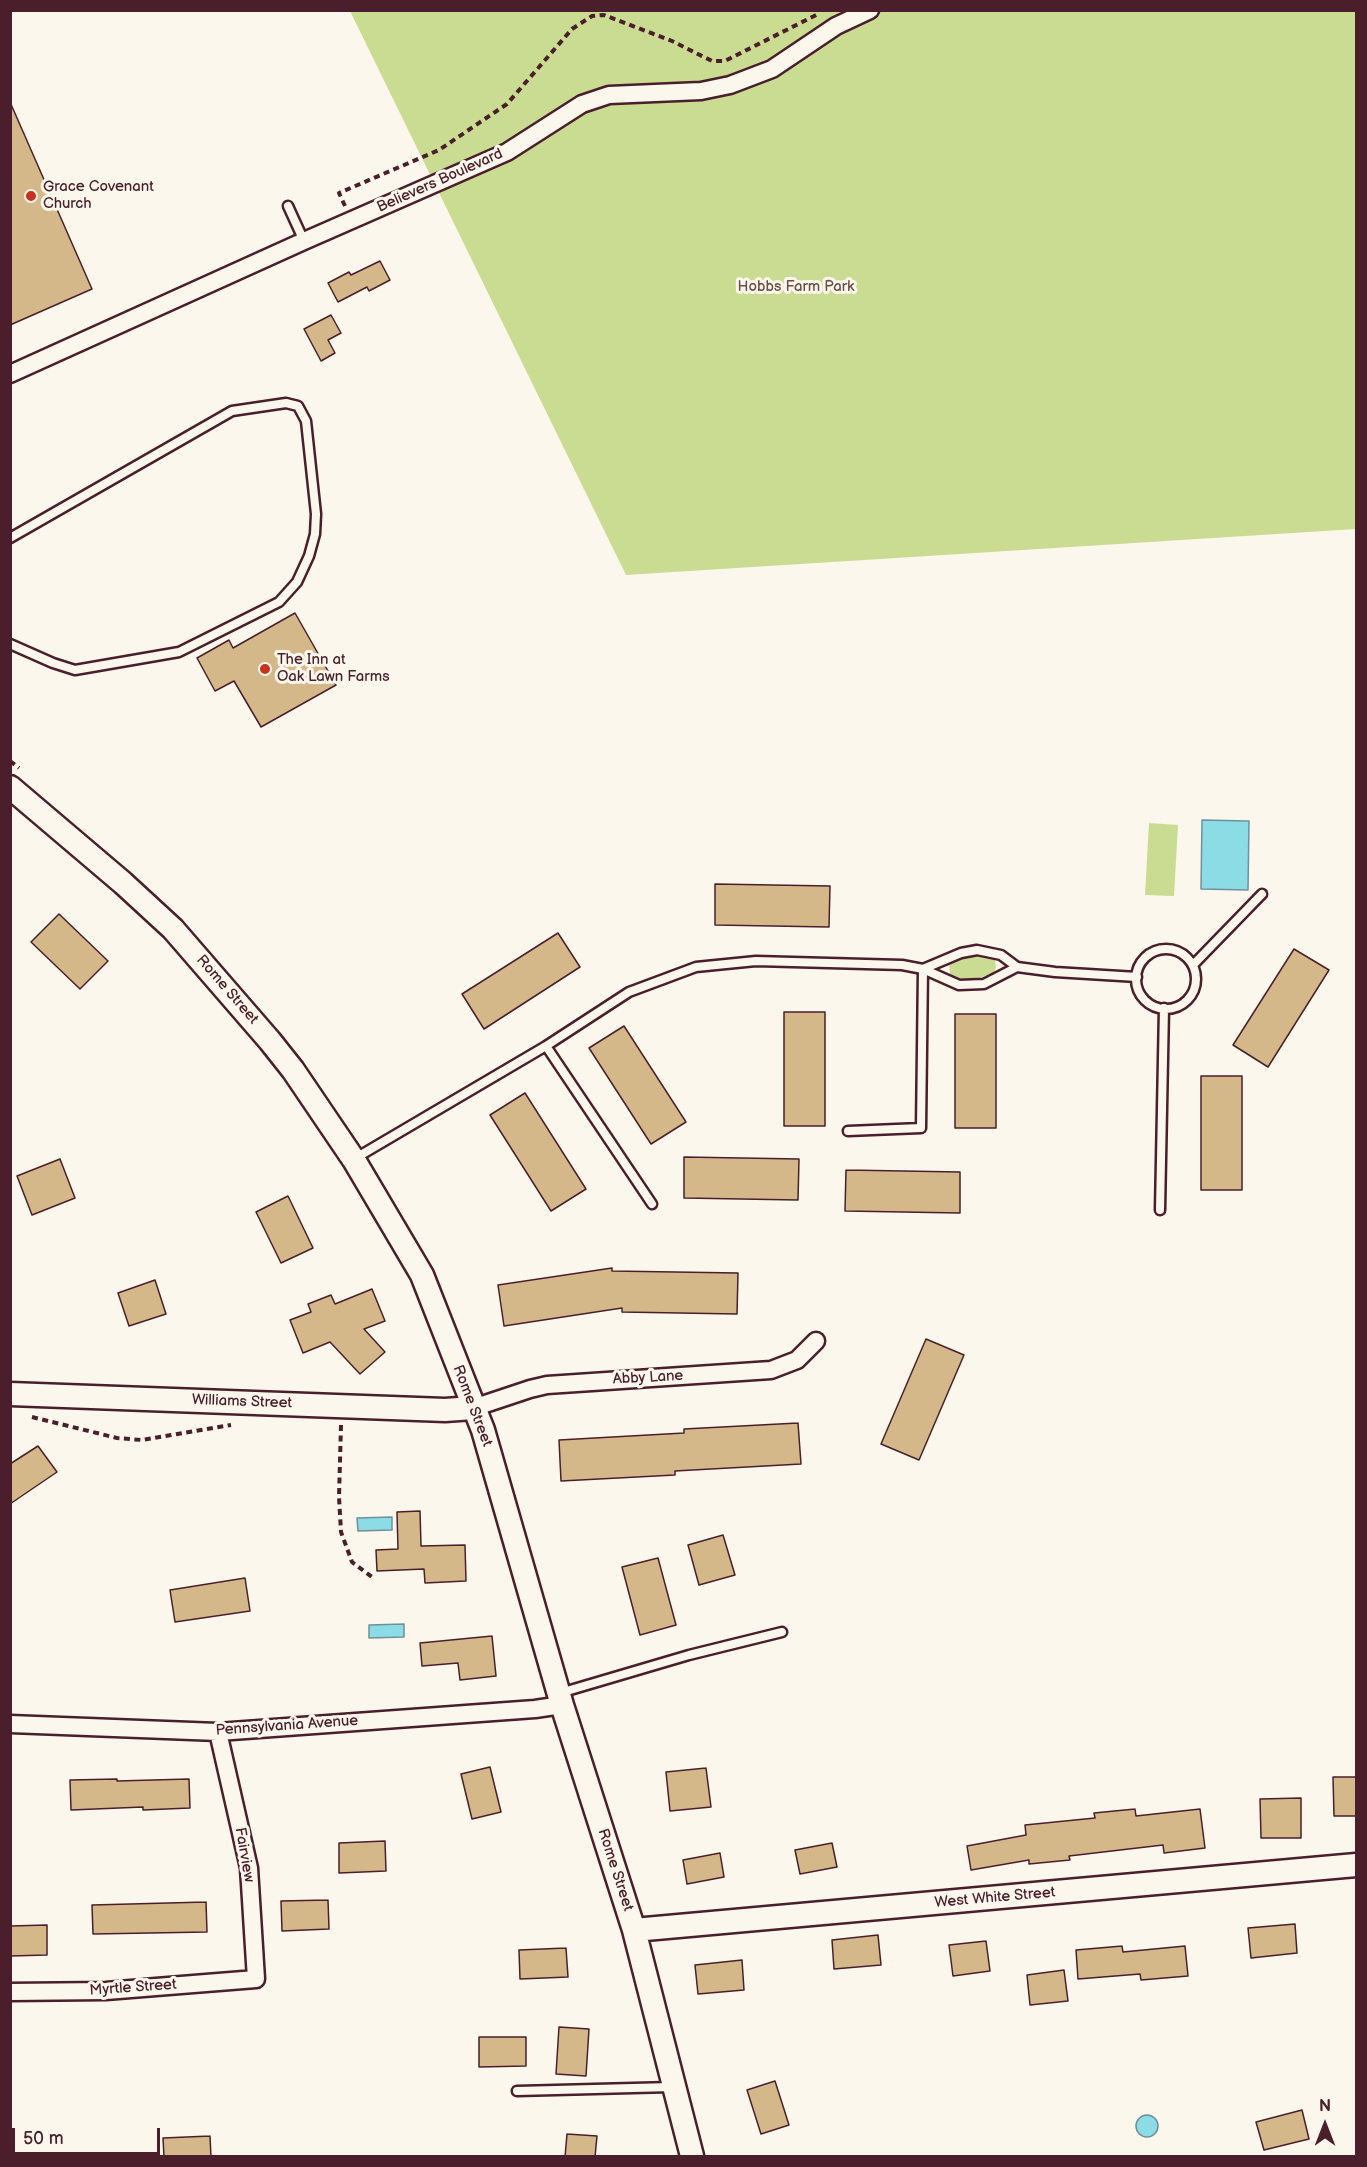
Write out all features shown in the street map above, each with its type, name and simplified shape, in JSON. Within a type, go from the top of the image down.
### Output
[{"type":"street","name":"Believers Boulevard","points":[[10,375],[304,241],[507,152],[582,104],[609,95],[701,91],[730,85],[772,69],[836,26],[870,10]]},
{"type":"street","name":"Rome Street","points":[[10,787],[123,883],[173,929],[212,972],[293,1070],[354,1160],[422,1275],[483,1430],[561,1699],[634,1930],[692,2157]]},
{"type":"street","name":"Abby Lane","points":[[473,1408],[547,1385],[771,1370],[797,1360],[816,1341]]},
{"type":"street","name":"Williams Street","points":[[17,1401],[473,1408]]},
{"type":"street","name":"Pennsylvania Avenue","points":[[10,1724],[218,1732],[536,1710],[561,1699]]},
{"type":"street","name":"Fairview","points":[[218,1732],[249,1868],[256,1979]]},
{"type":"street","name":"West White Street","points":[[634,1930],[1356,1865]]},
{"type":"street","name":"Myrtle Street","points":[[10,1992],[106,1991],[256,1979]]},
{"type":"lane","points":[[288,206],[304,241]]},
{"type":"lane","points":[[10,538],[232,411],[286,403],[298,406],[306,421],[316,514],[315,534],[309,556],[295,584],[279,602],[179,652],[75,670],[10,644]]},
{"type":"lane","points":[[1193,964],[1262,894]]},
{"type":"lane","points":[[1158,949],[1179,951],[1193,964],[1196,986],[1184,1003],[1175,1008],[1156,1008],[1141,997],[1137,989],[1137,970],[1141,961],[1149,954],[1158,949]]},
{"type":"lane","points":[[923,969],[961,953],[977,950],[1001,955],[1017,967],[1055,972],[1137,977]]},
{"type":"lane","points":[[354,1160],[546,1046],[629,992],[696,967],[756,961],[902,965],[923,969],[959,985],[984,984],[1017,967]]},
{"type":"lane","points":[[848,1131],[921,1128],[923,969]]},
{"type":"lane","points":[[1160,1210],[1164,1008]]},
{"type":"lane","points":[[546,1046],[652,1204]]},
{"type":"lane","points":[[561,1699],[689,1655],[782,1632]]},
{"type":"lane","points":[[517,2091],[674,2087]]},
{"type":"path","points":[[347,209],[339,193],[439,150],[507,104],[572,29],[592,16],[604,15],[672,41],[711,61],[725,61],[826,10]]},
{"type":"path","points":[[17,1401],[117,1438],[142,1440],[238,1424]]},
{"type":"path","points":[[330,1425],[350,1426]]},
{"type":"path","points":[[341,1439],[339,1497],[341,1532],[352,1562],[372,1578]]},
{"type":"green space","name":"Hobbs Farm Park","points":[[350,11],[1356,11],[1356,529],[626,575]]},
{"type":"green space","points":[[1149,823],[1178,825],[1174,896],[1145,895]]},
{"type":"green space","points":[[980,953],[994,955],[996,967],[994,972],[971,980],[955,978],[950,974],[949,963],[952,960]]},
{"type":"water","points":[[1202,820],[1249,821],[1248,890],[1201,889]]},
{"type":"water","points":[[392,1517],[392,1530],[358,1531],[357,1518]]},
{"type":"water","points":[[404,1624],[404,1637],[369,1638],[369,1625]]},
{"type":"water","points":[[1147,2115],[1155,2118],[1158,2126],[1155,2134],[1147,2137],[1139,2134],[1136,2126],[1139,2118]]},
{"type":"building","name":"Grace Covenant Church","points":[[10,102],[92,289],[10,325]]},
{"type":"building","points":[[380,261],[390,280],[369,291],[367,287],[338,302],[328,283],[349,272],[351,275]]},
{"type":"building","points":[[331,315],[341,333],[328,340],[335,353],[321,361],[304,329]]},
{"type":"building","name":"The Inn at Oak Lawn Farms","points":[[295,613],[336,685],[261,727],[234,681],[215,691],[197,658],[229,640],[233,648]]},
{"type":"building","points":[[715,884],[830,886],[829,927],[715,925]]},
{"type":"building","points":[[59,914],[108,961],[80,989],[31,942]]},
{"type":"building","points":[[558,933],[580,967],[484,1029],[462,994]]},
{"type":"building","points":[[1294,949],[1329,970],[1268,1067],[1233,1045]]},
{"type":"building","points":[[784,1012],[825,1012],[825,1126],[784,1126]]},
{"type":"building","points":[[955,1014],[996,1014],[996,1128],[955,1128]]},
{"type":"building","points":[[624,1026],[686,1122],[651,1144],[589,1048]]},
{"type":"building","points":[[1201,1076],[1242,1076],[1242,1190],[1201,1190]]},
{"type":"building","points":[[525,1093],[586,1189],[551,1211],[490,1115]]},
{"type":"building","points":[[684,1157],[799,1159],[798,1200],[684,1198]]},
{"type":"building","points":[[60,1159],[75,1198],[32,1215],[17,1176]]},
{"type":"building","points":[[846,1170],[960,1172],[960,1213],[845,1211]]},
{"type":"building","points":[[288,1196],[313,1248],[281,1263],[256,1212]]},
{"type":"building","points":[[612,1268],[612,1271],[738,1273],[737,1314],[622,1312],[622,1308],[504,1326],[498,1285]]},
{"type":"building","points":[[155,1280],[166,1314],[129,1326],[118,1293]]},
{"type":"building","points":[[372,1289],[385,1321],[364,1329],[385,1352],[360,1374],[330,1342],[303,1353],[290,1320],[311,1312],[308,1304],[331,1295],[335,1304]]},
{"type":"building","points":[[926,1339],[964,1355],[919,1460],[881,1444]]},
{"type":"building","points":[[798,1423],[801,1464],[675,1471],[675,1475],[561,1481],[559,1440],[684,1433],[684,1429]]},
{"type":"building","points":[[38,1446],[57,1472],[10,1504],[10,1464]]},
{"type":"building","points":[[420,1511],[421,1546],[465,1545],[466,1581],[425,1583],[424,1569],[377,1571],[376,1550],[398,1549],[397,1512]]},
{"type":"building","points":[[723,1535],[735,1575],[699,1585],[688,1545]]},
{"type":"building","points":[[658,1558],[676,1625],[640,1635],[622,1567]]},
{"type":"building","points":[[245,1578],[250,1611],[175,1622],[170,1590]]},
{"type":"building","points":[[492,1636],[496,1676],[460,1680],[458,1663],[422,1666],[420,1643]]},
{"type":"building","points":[[490,1767],[501,1812],[472,1819],[461,1774]]},
{"type":"building","points":[[706,1768],[711,1807],[670,1811],[666,1772]]},
{"type":"building","points":[[1333,1777],[1356,1777],[1356,1816],[1334,1816]]},
{"type":"building","points":[[117,1779],[117,1781],[189,1779],[190,1808],[71,1810],[70,1780]]},
{"type":"building","points":[[1301,1798],[1301,1838],[1261,1838],[1260,1799]]},
{"type":"building","points":[[1135,1809],[1136,1816],[1200,1809],[1205,1848],[1164,1853],[1163,1845],[1069,1856],[1070,1860],[1029,1864],[1029,1860],[971,1870],[967,1846],[1026,1835],[1025,1825],[1095,1818],[1094,1813]]},
{"type":"building","points":[[385,1841],[386,1871],[339,1873],[339,1843]]},
{"type":"building","points":[[832,1843],[837,1867],[800,1874],[795,1850]]},
{"type":"building","points":[[720,1853],[724,1877],[687,1884],[683,1860]]},
{"type":"building","points":[[328,1900],[329,1929],[282,1931],[281,1901]]},
{"type":"building","points":[[206,1902],[207,1932],[93,1934],[92,1905]]},
{"type":"building","points":[[1295,1924],[1297,1953],[1251,1958],[1248,1928]]},
{"type":"building","points":[[47,1925],[47,1955],[10,1956],[10,1926]]},
{"type":"building","points":[[878,1935],[881,1965],[834,1969],[832,1940]]},
{"type":"building","points":[[986,1941],[990,1971],[953,1976],[949,1945]]},
{"type":"building","points":[[1122,1946],[1123,1952],[1185,1946],[1188,1976],[1141,1980],[1140,1974],[1078,1979],[1076,1950]]},
{"type":"building","points":[[566,1948],[568,1977],[520,1979],[519,1950]]},
{"type":"building","points":[[742,1960],[744,1990],[698,1994],[695,1965]]},
{"type":"building","points":[[1064,1970],[1068,2001],[1030,2005],[1027,1975]]},
{"type":"building","points":[[559,2027],[589,2029],[586,2076],[556,2074]]},
{"type":"building","points":[[479,2037],[526,2037],[526,2066],[479,2067]]},
{"type":"building","points":[[775,2081],[789,2125],[761,2134],[747,2090]]},
{"type":"building","points":[[1302,2110],[1309,2139],[1264,2150],[1256,2122]]},
{"type":"building","points":[[567,2134],[597,2136],[595,2157],[565,2157]]},
{"type":"building","points":[[210,2136],[211,2157],[164,2157],[163,2138]]},
{"type":"place","name":"Grace Covenant Church","points":[[31,196]]},
{"type":"place","name":"The Inn at Oak Lawn Farms","points":[[265,669]]}]
